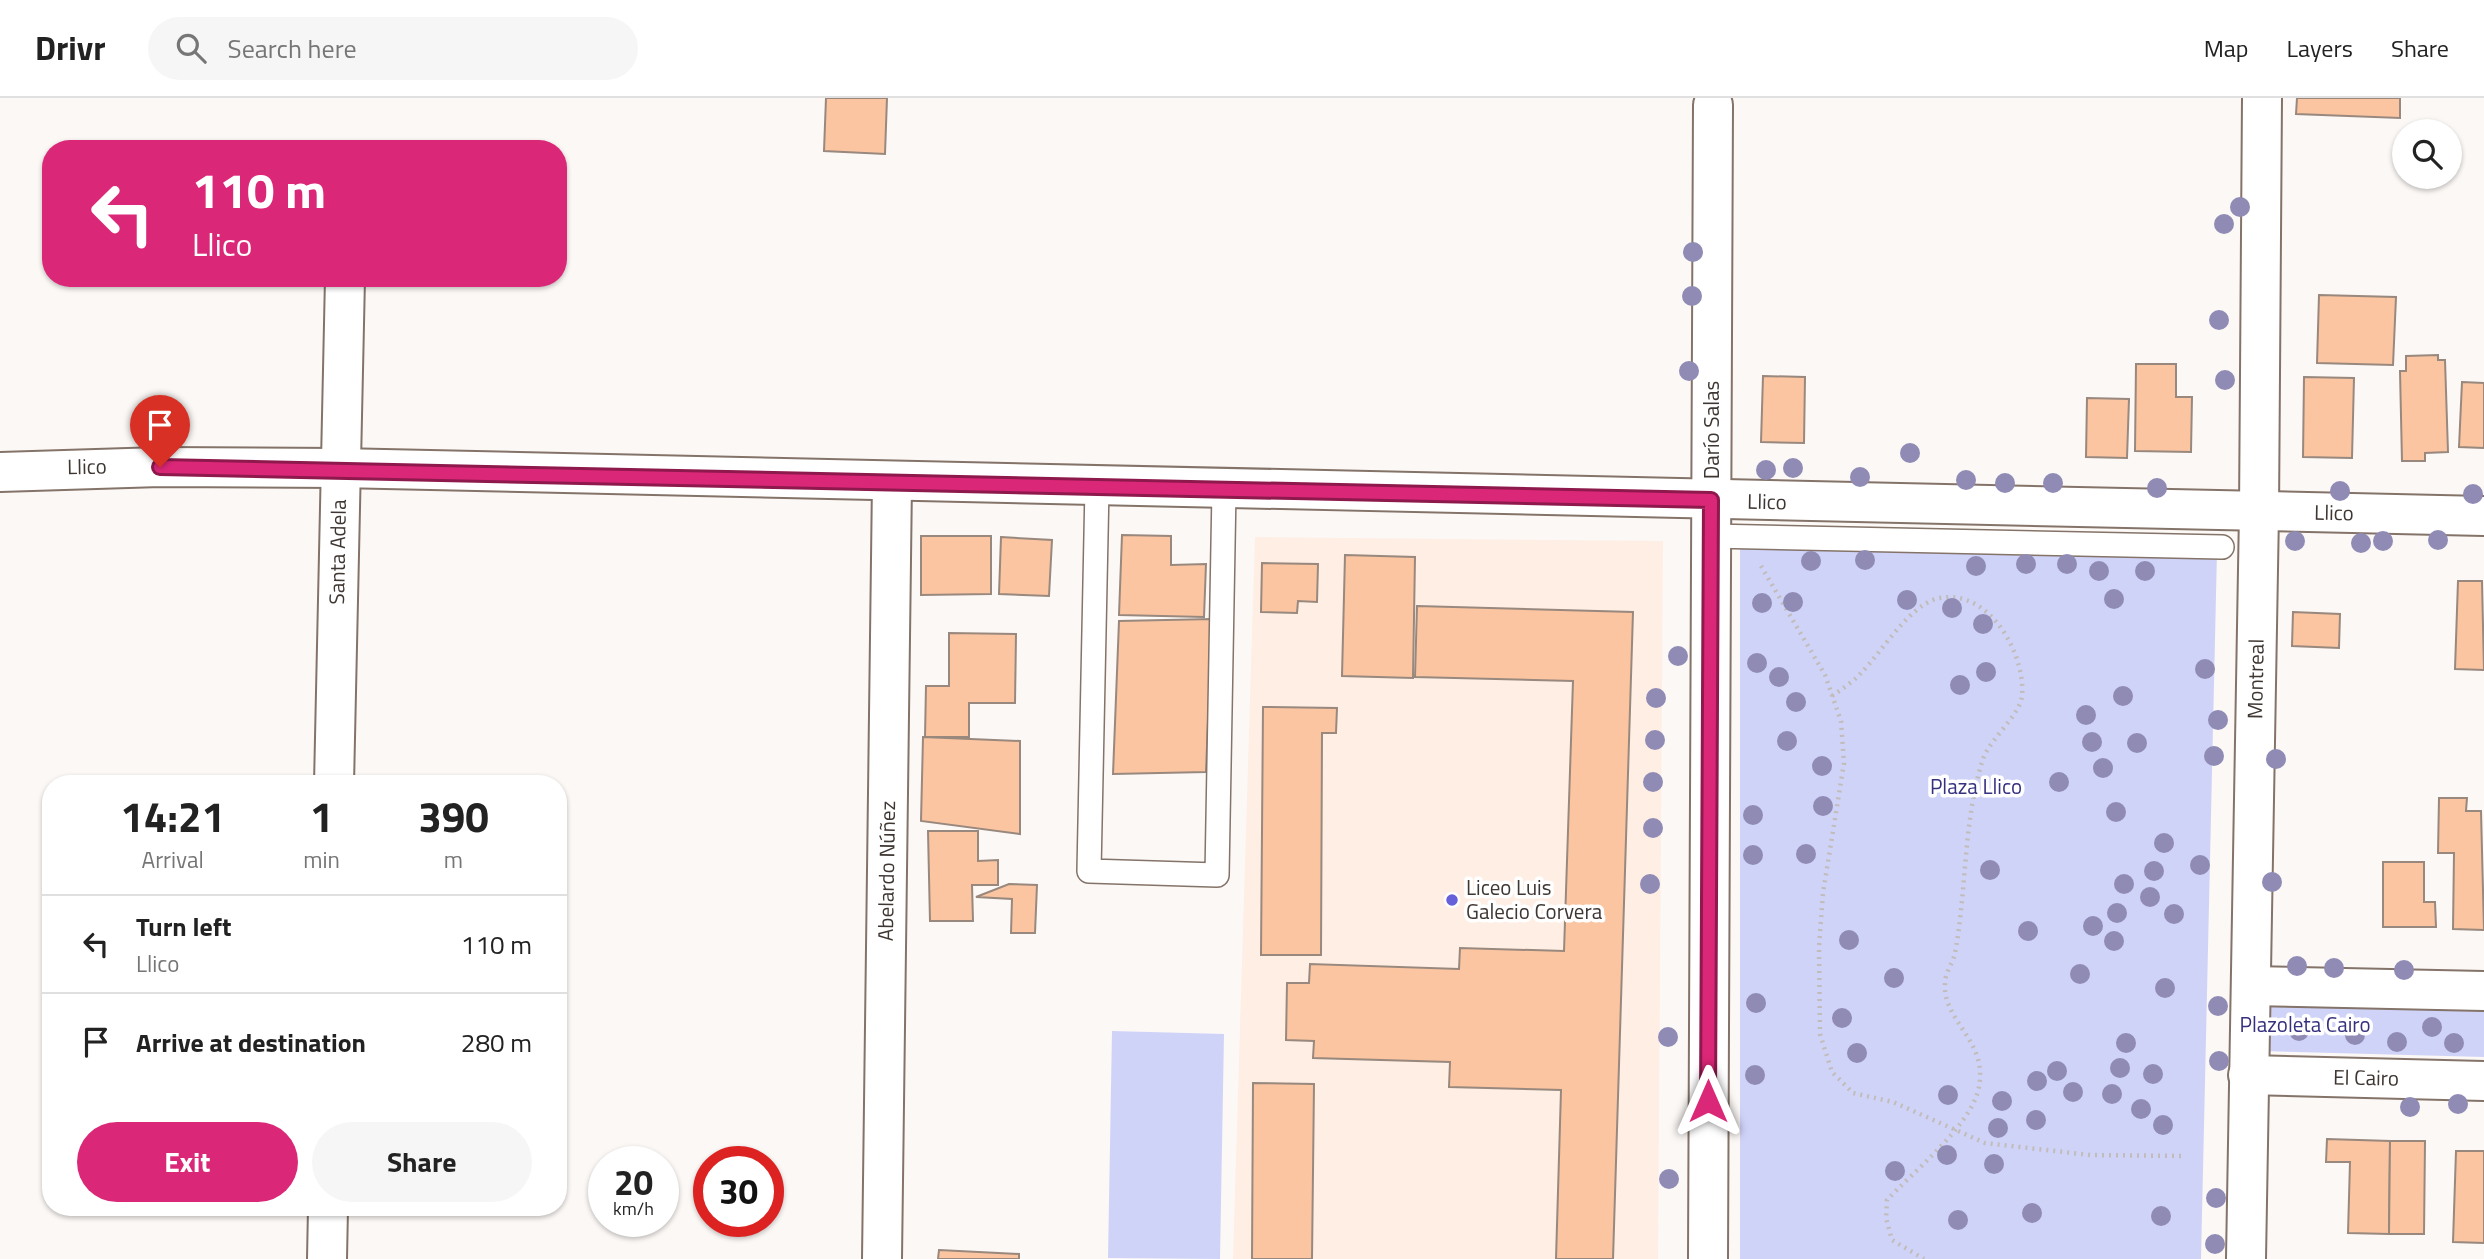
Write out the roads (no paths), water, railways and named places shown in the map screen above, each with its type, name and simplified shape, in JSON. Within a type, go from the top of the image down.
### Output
[{"type":"street","name":"Montreal","points":[[2246,1259],[2259,512],[2262,98]]},
{"type":"street","name":"Darío Salas","points":[[1708,1259],[1713,105]]},
{"type":"street","name":"Santa Adela","points":[[334,775],[345,287]]},
{"type":"street","name":"Llico","points":[[0,471],[160,467],[339,468],[1224,490],[1711,518],[2259,512],[2484,516]]},
{"type":"street","name":"Abelardo Núñez","points":[[882,1259],[892,482]]},
{"type":"street","points":[[2251,986],[2484,991]]},
{"type":"street","name":"El Cairo","points":[[2248,1076],[2484,1081]]},
{"type":"street","points":[[327,1259],[328,1216]]},
{"type":"lane","points":[[1097,487],[1089,871],[1217,875],[1224,490]]},
{"type":"lane","points":[[1711,518],[2221,547]]},
{"type":"place","name":"Liceo Luis Galecio Corvera","points":[[1452,900]]},
{"type":"park label","name":"Plaza Llico","points":[[1976,787]]},
{"type":"park label","name":"Plazoleta Cairo","points":[[2305,1025]]}]
